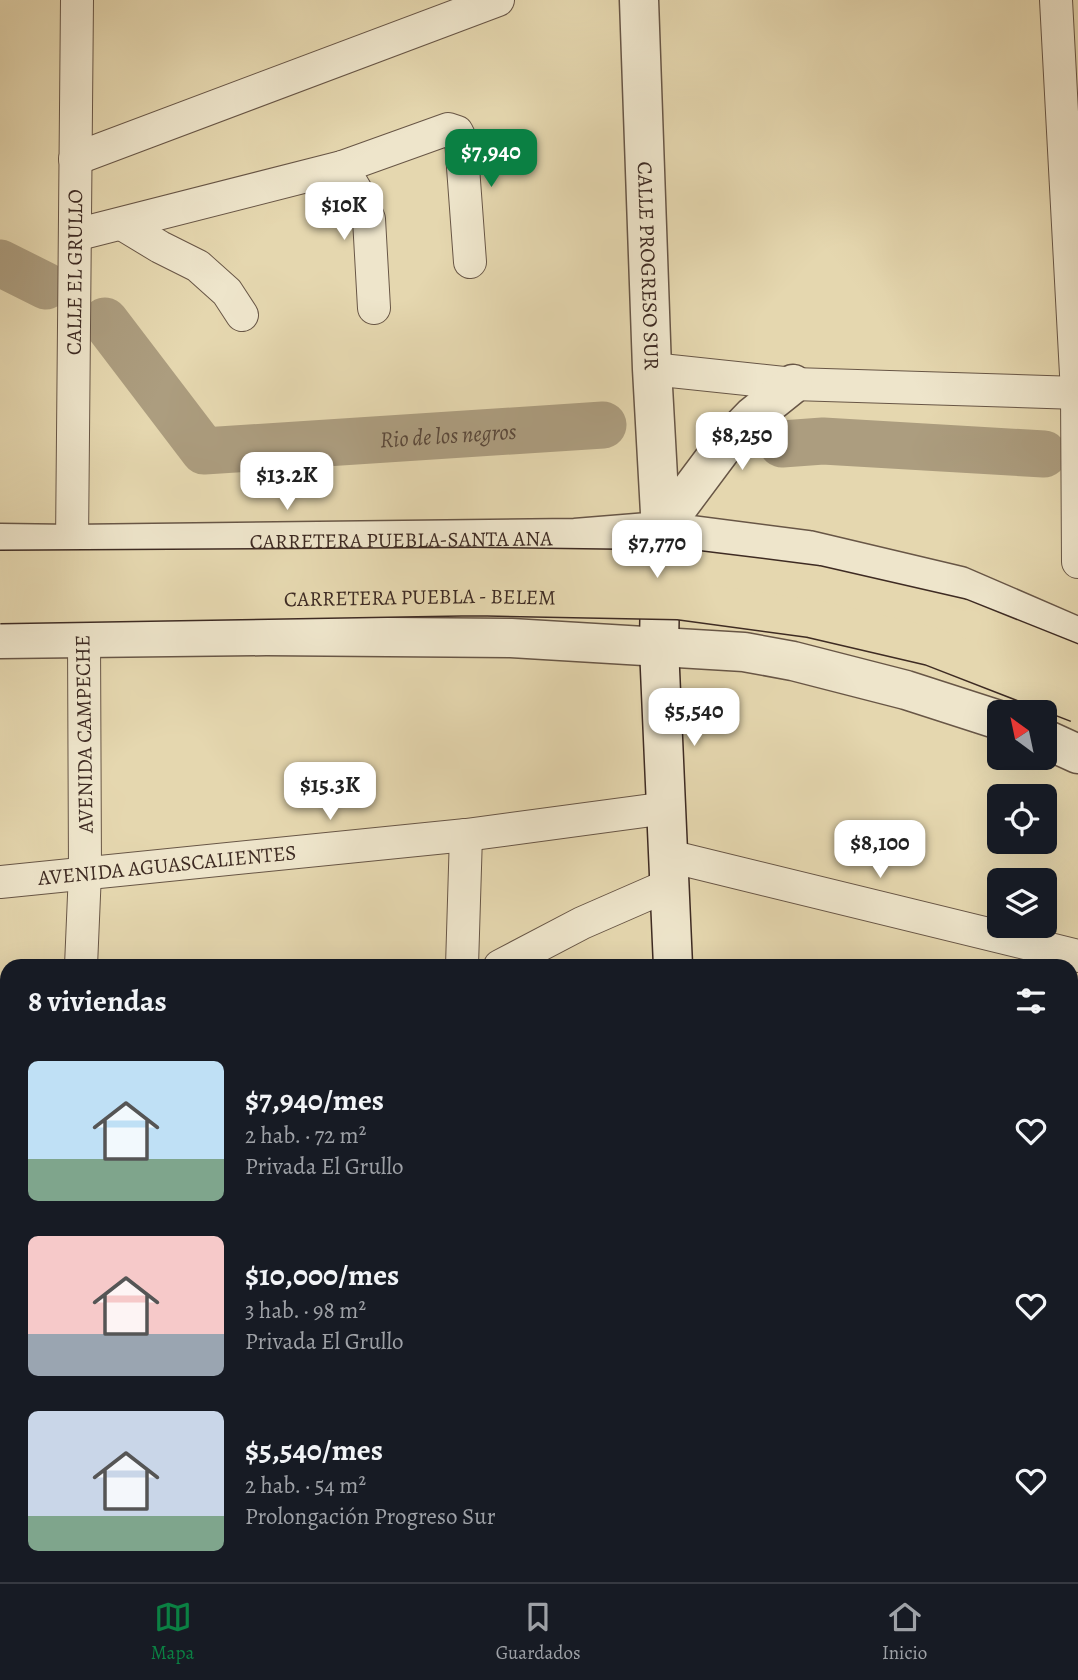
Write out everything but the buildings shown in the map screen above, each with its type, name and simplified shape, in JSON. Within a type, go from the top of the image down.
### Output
[{"type":"main road","name":"CARRETERA PUEBLA - BELEM","points":[[0,570],[475,567],[696,570],[816,585],[960,618],[1078,664]]},
{"type":"main road","name":"CARRETERA PUEBLA - BELEM","points":[[0,604],[477,596],[678,600],[811,618],[930,646],[1078,703]]},
{"type":"street","name":"CALLE EL GRULLO","points":[[72,544],[77,0]]},
{"type":"street","points":[[75,159],[498,0]]},
{"type":"street","name":"CALLE PROGRESO SUR","points":[[639,0],[652,369],[662,531],[659,647],[673,959]]},
{"type":"street","points":[[1056,0],[1077,393],[1078,562]]},
{"type":"street","points":[[75,235],[342,167],[448,129],[457,132],[461,140],[470,262]]},
{"type":"street","points":[[342,167],[361,199],[369,219],[374,308]]},
{"type":"street","points":[[122,224],[198,266],[227,292],[242,315]]},
{"type":"street","points":[[652,369],[793,384],[1077,393]]},
{"type":"street","points":[[552,639],[616,582],[662,531],[723,447],[753,415],[793,384]]},
{"type":"street","points":[[662,531],[703,597],[744,652]]},
{"type":"street","name":"CARRETERA PUEBLA-SANTA ANA","points":[[0,543],[575,538],[662,531],[808,550],[960,586],[1078,636]]},
{"type":"street","points":[[575,538],[588,548],[616,582],[659,647],[750,543]]},
{"type":"street","points":[[413,540],[414,638]]},
{"type":"street","name":"AVENIDA CAMPECHE","points":[[72,544],[84,638],[85,872],[81,959]]},
{"type":"street","points":[[1042,700],[1066,679],[1077,654],[1078,636]]},
{"type":"street","name":"CARRETERA PUEBLA - BELEM","points":[[0,639],[552,639],[744,652],[906,690],[987,716]]},
{"type":"street","points":[[1057,744],[1078,754]]},
{"type":"street","name":"AVENIDA AGUASCALIENTES","points":[[0,882],[466,835],[667,808]]},
{"type":"street","points":[[462,959],[466,835]]},
{"type":"street","points":[[513,959],[582,923],[669,870],[1048,957],[1078,956]]},
{"type":"waterway","name":"Rio de los negros","points":[[0,263],[46,286]]},
{"type":"waterway","name":"Rio de los negros","points":[[105,321],[204,451],[603,425]]},
{"type":"waterway","name":"Rio de los negros","points":[[782,444],[823,441],[1044,454]]}]
